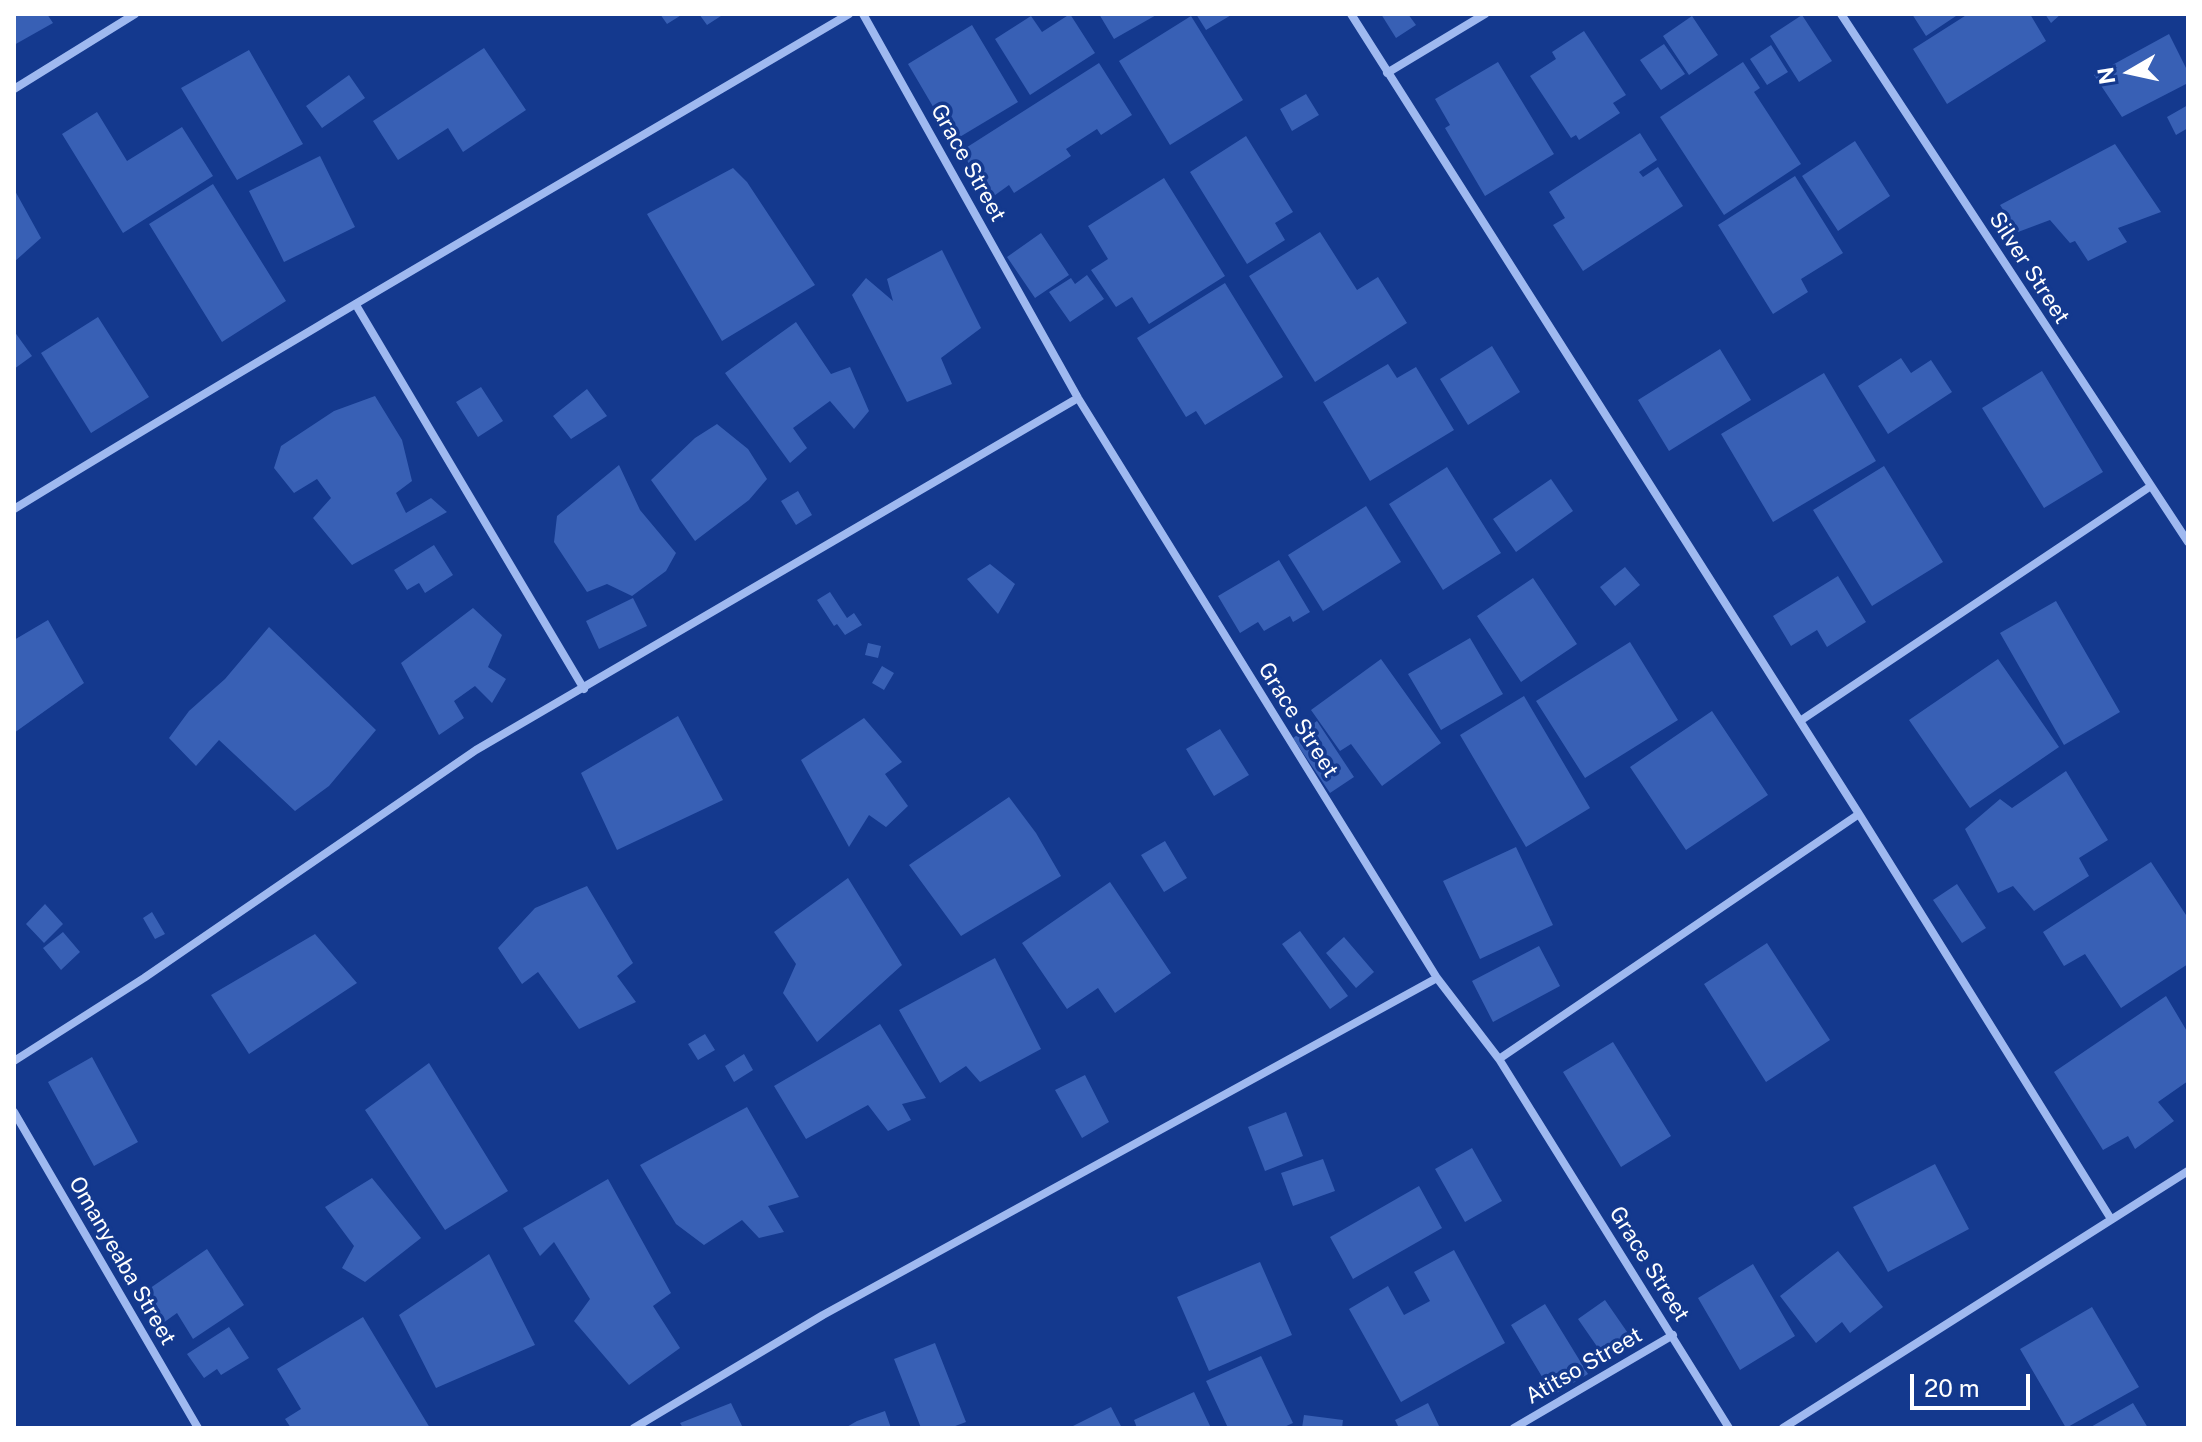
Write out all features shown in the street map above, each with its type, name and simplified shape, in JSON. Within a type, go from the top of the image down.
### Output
[{"type":"street","points":[[14,89],[135,14]]},
{"type":"street","points":[[14,509],[254,362],[849,14]]},
{"type":"street","name":"Grace Street","points":[[863,14],[1078,398],[1437,978],[1499,1059],[1729,1428]]},
{"type":"street","points":[[1351,14],[1859,814],[2111,1219]]},
{"type":"street","points":[[1387,73],[1485,14]]},
{"type":"street","name":"Silver Street","points":[[1841,14],[2188,542]]},
{"type":"street","points":[[356,305],[584,689]]},
{"type":"street","points":[[14,1061],[144,978],[476,750],[1078,398]]},
{"type":"street","points":[[1800,721],[2151,486]]},
{"type":"street","points":[[1499,1059],[1859,814]]},
{"type":"street","points":[[634,1428],[834,1309],[1437,978]]},
{"type":"street","name":"Omanyeaba Street","points":[[14,1112],[198,1428]]},
{"type":"street","points":[[1783,1428],[2188,1171]]},
{"type":"street","name":"Atitso Street","points":[[1514,1428],[1673,1335]]},
{"type":"building","points":[[14,14],[47,14],[53,23],[14,45]]},
{"type":"building","points":[[660,14],[683,14],[667,24]]},
{"type":"building","points":[[699,14],[724,14],[707,25]]},
{"type":"building","points":[[1070,14],[1095,53],[1030,95],[995,39],[1031,16],[1042,32]]},
{"type":"building","points":[[1099,14],[1158,14],[1114,39]]},
{"type":"building","points":[[1196,14],[1233,14],[1206,30]]},
{"type":"building","points":[[1381,14],[1408,14],[1416,25],[1396,38]]},
{"type":"building","points":[[1912,14],[1959,14],[1926,36]]},
{"type":"building","points":[[1968,14],[2030,14],[2046,41],[1947,104],[1913,49]]},
{"type":"building","points":[[2045,14],[2061,14],[2051,23]]},
{"type":"building","points":[[1802,15],[1832,61],[1799,82],[1770,36]]},
{"type":"building","points":[[1191,16],[1243,100],[1170,145],[1119,61]]},
{"type":"building","points":[[1692,16],[1718,55],[1689,75],[1663,36]]},
{"type":"building","points":[[972,25],[1018,102],[958,138],[940,107],[935,110],[908,64]]},
{"type":"building","points":[[1584,31],[1626,95],[1613,103],[1620,113],[1579,140],[1576,135],[1571,138],[1530,76],[1556,59],[1552,52]]},
{"type":"building","points":[[2169,34],[2188,72],[2188,83],[2122,117],[2094,75]]},
{"type":"building","points":[[1664,44],[1685,74],[1661,90],[1640,60]]},
{"type":"building","points":[[1771,45],[1788,72],[1767,85],[1750,59]]},
{"type":"building","points":[[484,48],[526,110],[463,152],[448,128],[398,160],[373,121]]},
{"type":"building","points":[[249,50],[303,144],[237,180],[181,88]]},
{"type":"building","points":[[1498,62],[1554,154],[1485,196],[1445,128],[1450,125],[1435,99]]},
{"type":"building","points":[[1743,62],[1760,88],[1754,92],[1801,164],[1724,215],[1660,117]]},
{"type":"building","points":[[1099,63],[1132,115],[1101,135],[1097,129],[1066,149],[1071,156],[1014,193],[1009,185],[991,198],[961,151]]},
{"type":"building","points":[[349,75],[365,98],[322,128],[306,106]]},
{"type":"building","points":[[1306,94],[1319,115],[1292,131],[1280,109]]},
{"type":"building","points":[[2188,105],[2188,128],[2176,135],[2167,117]]},
{"type":"building","points":[[97,112],[127,161],[182,127],[213,176],[123,233],[62,134]]},
{"type":"building","points":[[1640,133],[1657,160],[1639,172],[1643,177],[1658,167],[1683,206],[1583,271],[1553,225],[1565,218],[1549,192]]},
{"type":"building","points":[[1246,136],[1293,212],[1275,223],[1285,240],[1247,264],[1190,172]]},
{"type":"building","points":[[1855,141],[1890,196],[1838,231],[1802,176]]},
{"type":"building","points":[[2115,144],[2161,212],[2118,228],[2127,242],[2088,261],[2075,241],[2070,243],[2050,220],[2018,232],[2000,205]]},
{"type":"building","points":[[320,156],[355,227],[284,262],[249,191]]},
{"type":"building","points":[[733,168],[747,182],[815,285],[722,341],[647,214]]},
{"type":"building","points":[[1795,176],[1843,253],[1801,279],[1808,292],[1773,314],[1718,225]]},
{"type":"building","points":[[1164,178],[1225,276],[1149,324],[1132,297],[1116,307],[1091,270],[1108,259],[1088,226]]},
{"type":"building","points":[[213,184],[286,301],[222,342],[149,224]]},
{"type":"building","points":[[14,189],[41,238],[14,262]]},
{"type":"building","points":[[1320,232],[1357,290],[1378,277],[1407,323],[1315,382],[1249,276]]},
{"type":"building","points":[[1041,233],[1069,275],[1035,298],[1007,257]]},
{"type":"building","points":[[942,250],[981,328],[941,358],[952,384],[907,402],[852,295],[866,278],[893,301],[887,279]]},
{"type":"building","points":[[1087,275],[1104,299],[1070,322],[1049,292],[1071,278],[1075,284]]},
{"type":"building","points":[[1225,283],[1283,377],[1205,425],[1196,411],[1186,417],[1137,338]]},
{"type":"building","points":[[98,317],[149,397],[91,433],[41,353]]},
{"type":"building","points":[[796,322],[831,374],[850,367],[869,411],[854,429],[830,401],[793,428],[807,448],[790,463],[725,373]]},
{"type":"building","points":[[14,331],[32,356],[14,369]]},
{"type":"building","points":[[1492,346],[1520,392],[1468,425],[1440,379]]},
{"type":"building","points":[[1720,349],[1751,400],[1669,451],[1638,400]]},
{"type":"building","points":[[1901,358],[1911,373],[1931,360],[1952,392],[1888,434],[1858,386]]},
{"type":"building","points":[[1388,364],[1397,378],[1416,367],[1454,430],[1370,481],[1323,402]]},
{"type":"building","points":[[2042,371],[2103,472],[2044,508],[1982,408]]},
{"type":"building","points":[[1824,373],[1876,461],[1773,522],[1721,434]]},
{"type":"building","points":[[481,387],[503,421],[478,437],[456,402]]},
{"type":"building","points":[[587,389],[607,416],[571,439],[553,416]]},
{"type":"building","points":[[375,396],[402,440],[412,481],[396,493],[406,513],[431,498],[447,512],[352,565],[313,518],[331,498],[317,479],[294,493],[274,468],[281,446],[334,411]]},
{"type":"building","points":[[717,424],[748,449],[767,479],[749,500],[695,541],[651,480],[695,438]]},
{"type":"building","points":[[619,465],[640,510],[676,553],[666,571],[632,596],[607,584],[587,592],[554,542],[557,516]]},
{"type":"building","points":[[1884,466],[1943,562],[1872,606],[1813,510]]},
{"type":"building","points":[[1447,467],[1501,553],[1443,590],[1389,504]]},
{"type":"building","points":[[1551,479],[1573,511],[1516,552],[1493,519]]},
{"type":"building","points":[[798,491],[812,515],[796,525],[781,501]]},
{"type":"building","points":[[1366,506],[1401,562],[1323,611],[1288,555]]},
{"type":"building","points":[[434,545],[453,575],[425,593],[419,583],[407,590],[394,570]]},
{"type":"building","points":[[1279,560],[1310,612],[1293,622],[1290,616],[1264,631],[1258,622],[1240,633],[1218,596]]},
{"type":"building","points":[[990,564],[1015,584],[998,614],[967,579]]},
{"type":"building","points":[[1625,567],[1640,585],[1615,606],[1600,587]]},
{"type":"building","points":[[1838,576],[1866,622],[1827,647],[1817,630],[1791,646],[1773,616]]},
{"type":"building","points":[[1533,578],[1577,644],[1521,682],[1477,616]]},
{"type":"building","points":[[830,592],[847,618],[854,613],[862,625],[845,635],[837,624],[834,626],[817,600]]},
{"type":"building","points":[[633,598],[647,626],[599,649],[586,621]]},
{"type":"building","points":[[2056,601],[2120,712],[2064,745],[2000,633]]},
{"type":"building","points":[[473,608],[502,635],[488,667],[506,679],[492,703],[475,686],[454,701],[464,718],[439,735],[401,663]]},
{"type":"building","points":[[48,620],[84,683],[14,733],[14,640]]},
{"type":"building","points":[[269,627],[376,730],[329,786],[295,811],[219,740],[196,766],[169,738],[189,711],[225,679]]},
{"type":"building","points":[[1470,638],[1503,694],[1441,730],[1408,674]]},
{"type":"building","points":[[1630,642],[1678,720],[1585,778],[1536,701]]},
{"type":"building","points":[[868,643],[881,646],[878,658],[865,655]]},
{"type":"building","points":[[1381,659],[1441,743],[1382,786],[1351,744],[1340,751],[1311,710]]},
{"type":"building","points":[[1998,659],[2059,747],[1970,808],[1909,720]]},
{"type":"building","points":[[882,666],[894,673],[884,690],[872,683]]},
{"type":"building","points":[[1524,696],[1590,808],[1526,847],[1460,735]]},
{"type":"building","points":[[1712,711],[1768,795],[1686,850],[1630,767]]},
{"type":"building","points":[[678,716],[723,800],[617,850],[581,773]]},
{"type":"building","points":[[864,718],[902,762],[885,774],[908,806],[886,827],[869,815],[849,847],[801,760]]},
{"type":"building","points":[[1317,721],[1354,777],[1330,793],[1293,738]]},
{"type":"building","points":[[1220,729],[1249,775],[1214,796],[1186,749]]},
{"type":"building","points":[[2066,771],[2108,840],[2079,858],[2089,876],[2034,911],[2013,886],[1998,893],[1965,829],[2000,799],[2012,808]]},
{"type":"building","points":[[1009,797],[1036,833],[1061,876],[961,936],[909,865]]},
{"type":"building","points":[[1165,841],[1187,878],[1164,892],[1141,855]]},
{"type":"building","points":[[1516,847],[1553,925],[1480,959],[1443,881]]},
{"type":"building","points":[[2151,862],[2188,918],[2188,964],[2121,1008],[2085,954],[2064,966],[2043,932]]},
{"type":"building","points":[[848,878],[902,965],[817,1042],[783,993],[796,964],[774,932]]},
{"type":"building","points":[[1110,882],[1171,973],[1115,1013],[1098,988],[1067,1009],[1022,943]]},
{"type":"building","points":[[1957,884],[1986,928],[1962,943],[1933,900]]},
{"type":"building","points":[[587,886],[633,963],[617,976],[636,1002],[579,1029],[538,972],[522,984],[498,948],[535,908]]},
{"type":"building","points":[[45,904],[63,924],[44,943],[26,924]]},
{"type":"building","points":[[152,912],[165,934],[155,939],[143,918]]},
{"type":"building","points":[[1300,931],[1348,996],[1330,1009],[1282,944]]},
{"type":"building","points":[[63,932],[80,952],[61,970],[43,948]]},
{"type":"building","points":[[315,934],[357,983],[249,1054],[211,995]]},
{"type":"building","points":[[1344,937],[1374,972],[1356,988],[1326,953]]},
{"type":"building","points":[[1767,943],[1830,1040],[1766,1082],[1704,984]]},
{"type":"building","points":[[1539,946],[1560,986],[1493,1022],[1472,981]]},
{"type":"building","points":[[995,958],[1041,1049],[980,1082],[966,1066],[940,1083],[899,1010]]},
{"type":"building","points":[[2166,996],[2188,1033],[2188,1081],[2158,1102],[2174,1121],[2135,1149],[2128,1136],[2103,1150],[2054,1072]]},
{"type":"building","points":[[880,1024],[926,1098],[902,1104],[911,1120],[888,1131],[868,1105],[806,1139],[774,1086]]},
{"type":"building","points":[[705,1034],[715,1050],[698,1060],[688,1044]]},
{"type":"building","points":[[1613,1042],[1671,1136],[1621,1167],[1563,1072]]},
{"type":"building","points":[[744,1054],[753,1070],[734,1082],[725,1066]]},
{"type":"building","points":[[92,1057],[138,1142],[94,1166],[48,1082]]},
{"type":"building","points":[[429,1063],[508,1191],[445,1230],[365,1110]]},
{"type":"building","points":[[1085,1075],[1109,1122],[1082,1138],[1055,1090]]},
{"type":"building","points":[[747,1107],[799,1197],[768,1206],[784,1232],[759,1238],[742,1220],[704,1245],[676,1224],[640,1165]]},
{"type":"building","points":[[1286,1112],[1303,1156],[1265,1171],[1248,1127]]},
{"type":"building","points":[[1472,1148],[1502,1201],[1465,1222],[1435,1169]]},
{"type":"building","points":[[1323,1159],[1335,1191],[1293,1206],[1281,1173]]},
{"type":"building","points":[[1935,1164],[1969,1229],[1888,1272],[1853,1207]]},
{"type":"building","points":[[372,1178],[421,1238],[365,1282],[342,1268],[354,1246],[325,1207]]},
{"type":"building","points":[[608,1179],[671,1293],[653,1306],[680,1348],[629,1385],[574,1321],[590,1299],[554,1242],[540,1256],[523,1228]]},
{"type":"building","points":[[1419,1186],[1442,1228],[1353,1279],[1330,1237]]},
{"type":"building","points":[[207,1249],[244,1305],[193,1339],[177,1313],[163,1323],[143,1293]]},
{"type":"building","points":[[1454,1250],[1505,1343],[1401,1402],[1349,1309],[1388,1286],[1404,1315],[1430,1301],[1414,1272]]},
{"type":"building","points":[[1838,1251],[1883,1307],[1850,1333],[1842,1322],[1816,1343],[1780,1296]]},
{"type":"building","points":[[489,1254],[535,1345],[436,1388],[399,1315]]},
{"type":"building","points":[[1260,1262],[1292,1335],[1209,1371],[1177,1297]]},
{"type":"building","points":[[1753,1264],[1795,1336],[1740,1370],[1698,1298]]},
{"type":"building","points":[[1605,1300],[1632,1339],[1605,1358],[1578,1319]]},
{"type":"building","points":[[1545,1304],[1588,1374],[1553,1395],[1511,1325]]},
{"type":"building","points":[[2092,1307],[2139,1387],[2066,1428],[2020,1349]]},
{"type":"building","points":[[363,1317],[430,1428],[291,1428],[285,1419],[301,1409],[277,1369]]},
{"type":"building","points":[[229,1327],[249,1358],[221,1375],[217,1369],[204,1378],[187,1354]]},
{"type":"building","points":[[935,1343],[966,1422],[950,1428],[921,1428],[894,1359]]},
{"type":"building","points":[[1261,1356],[1293,1423],[1282,1428],[1228,1428],[1206,1381]]},
{"type":"building","points":[[1194,1392],[1211,1428],[1137,1428],[1134,1420]]},
{"type":"building","points":[[731,1403],[743,1428],[683,1428],[680,1423]]},
{"type":"building","points":[[1428,1403],[1440,1428],[1399,1428],[1395,1420]]},
{"type":"building","points":[[2133,1403],[2148,1428],[2089,1428]]},
{"type":"building","points":[[1111,1407],[1122,1428],[1069,1428]]},
{"type":"building","points":[[885,1411],[891,1428],[845,1428],[857,1421]]},
{"type":"building","points":[[1304,1415],[1343,1420],[1342,1428],[1302,1428]]}]
